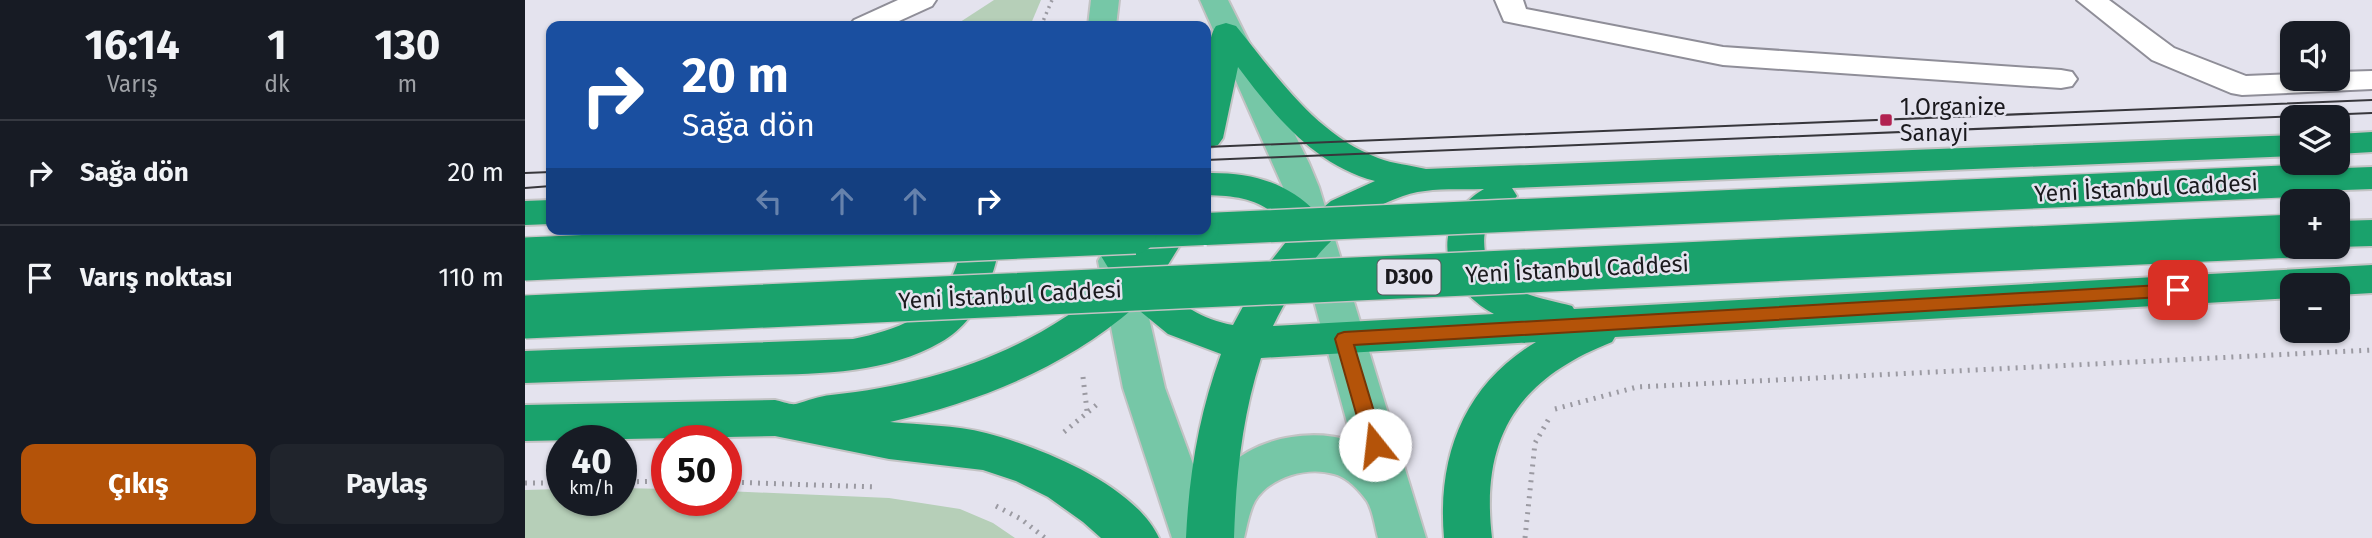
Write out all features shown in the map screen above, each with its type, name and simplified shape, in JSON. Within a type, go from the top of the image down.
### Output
[{"type":"highway","points":[[1211,116],[1224,59],[1216,41]]},
{"type":"highway","points":[[1216,41],[1325,142],[1354,161],[1387,173],[1427,180]]},
{"type":"highway","points":[[2350,143],[2372,142]]},
{"type":"highway","points":[[1210,538],[1220,425],[1230,382],[1245,342],[1281,274],[1315,235],[1359,202],[1389,188],[1427,180],[2280,146]]},
{"type":"highway","points":[[1578,173],[1531,184],[1488,201],[1470,222],[1463,246],[1482,284],[1497,297],[1515,306],[1566,318],[1623,323]]},
{"type":"highway","name":"Yeni İstanbul Caddesi","points":[[1211,229],[2372,178]]},
{"type":"highway","points":[[1211,184],[1251,186],[1273,194],[1289,205],[1315,235]]},
{"type":"highway","points":[[525,213],[546,212]]},
{"type":"highway","points":[[525,367],[853,355],[895,346],[932,330],[958,307],[980,254],[975,235]]},
{"type":"highway","name":"Yeni İstanbul Caddesi","points":[[525,259],[1069,235]]},
{"type":"highway","points":[[525,423],[775,418],[849,412],[959,388],[1051,346],[1078,330],[1130,288],[1168,235]]},
{"type":"highway","name":"Yeni İstanbul Caddesi","points":[[525,317],[2280,237]]},
{"type":"highway","points":[[1130,288],[1193,330],[1219,339],[1245,342],[1344,339],[2372,279]]},
{"type":"highway","points":[[1468,538],[1467,481],[1475,443],[1510,384],[1540,360],[1580,338],[1623,323]]},
{"type":"highway","points":[[775,418],[852,434],[983,451],[1030,466],[1064,483],[1100,507],[1135,538]]},
{"type":"main road","points":[[1103,21],[1105,0]]},
{"type":"main road","points":[[1214,0],[1216,41],[1285,144],[1315,235],[1402,538]]},
{"type":"main road","points":[[1113,238],[1130,288],[1144,388],[1196,538]]},
{"type":"main road","points":[[1220,538],[1225,518],[1241,484],[1271,461],[1303,454],[1335,454],[1362,466],[1389,493]]},
{"type":"street","points":[[875,21],[922,0]]},
{"type":"street","points":[[1509,0],[1514,15],[1723,56],[2061,79]]},
{"type":"street","points":[[2091,0],[2163,54],[2242,86],[2372,80]]},
{"type":"path","points":[[1043,21],[1052,0]]},
{"type":"path","points":[[1525,538],[1535,443],[1555,409]]},
{"type":"path","points":[[525,483],[546,483]]},
{"type":"path","points":[[991,503],[1021,519],[1045,538]]},
{"type":"green space","points":[[994,0],[1041,0],[1032,21],[962,21]]},
{"type":"green space","points":[[637,488],[651,489],[651,516],[742,516],[742,492],[889,498],[960,509],[993,523],[1015,538],[525,538],[525,490],[546,489],[546,516],[637,516]]},
{"type":"tram line","points":[[1211,147],[2372,100]]},
{"type":"tram line","points":[[1211,160],[2372,113]]},
{"type":"tram line","points":[[525,173],[546,172]]},
{"type":"tram line","points":[[525,188],[546,186]]},
{"type":"place","name":"1.Organize Sanayi","points":[[1886,120]]},
{"type":"route","points":[[1375,445],[1344,339],[2178,290]]}]
